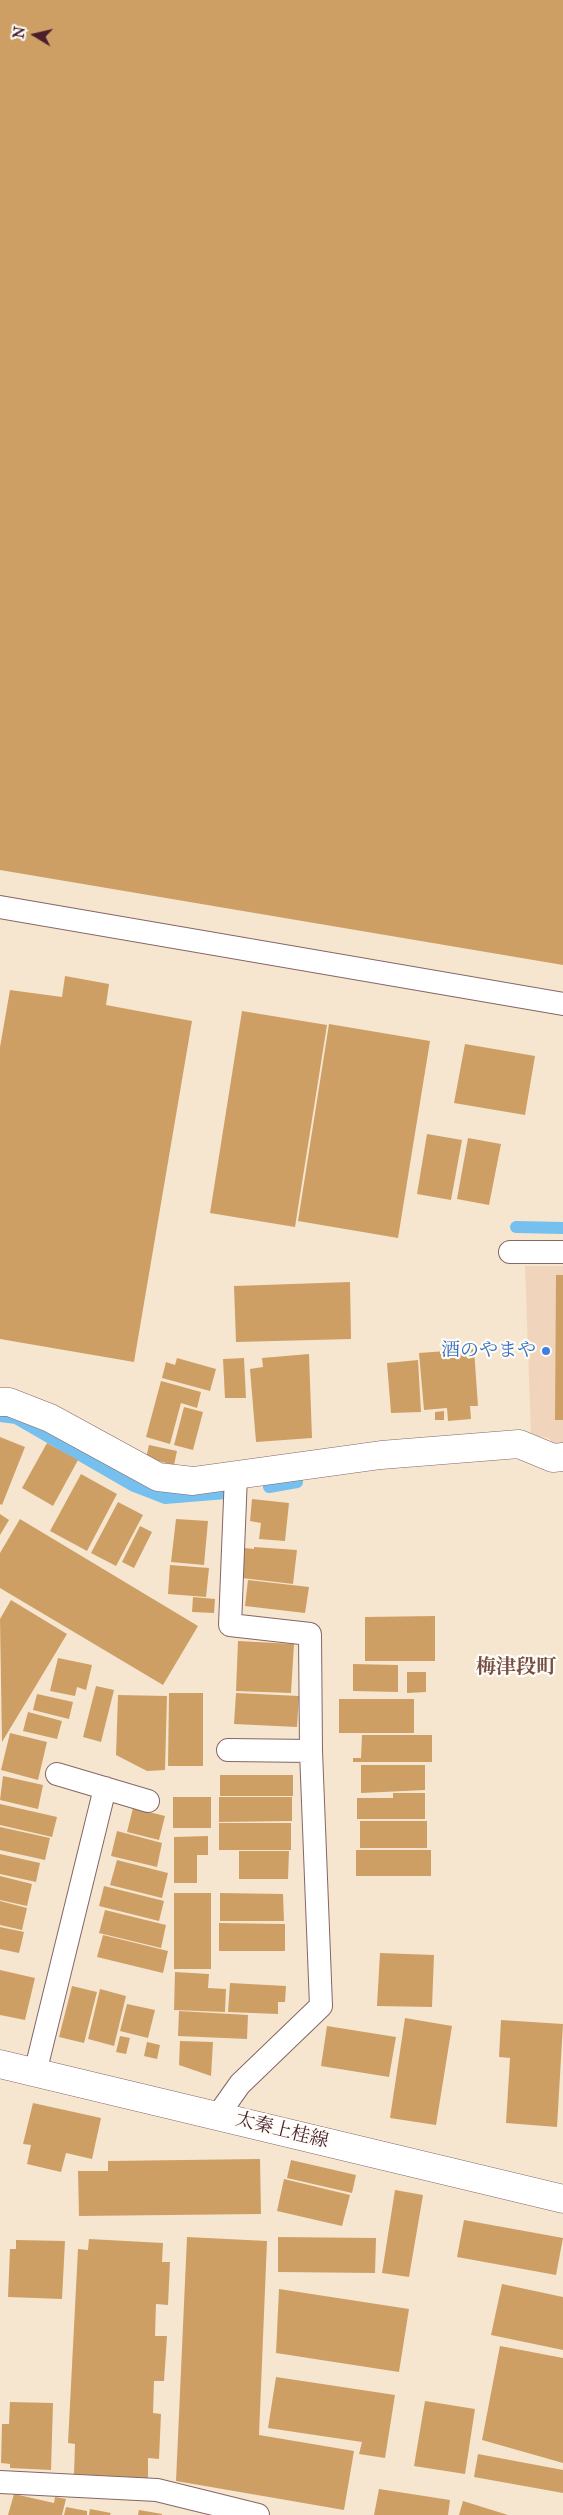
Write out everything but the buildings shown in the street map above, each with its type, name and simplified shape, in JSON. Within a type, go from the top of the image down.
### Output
[{"type":"street","points":[[0,1402],[8,1402],[50,1418],[158,1477],[193,1482],[381,1455],[519,1444],[553,1458],[563,1457]]},
{"type":"street","name":"太秦上桂線","points":[[0,2064],[563,2199]]},
{"type":"lane","points":[[0,907],[563,1004]]},
{"type":"lane","points":[[510,1252],[563,1252]]},
{"type":"lane","points":[[218,2115],[240,2084],[321,2006],[311,1751],[310,1634],[230,1625],[236,1475]]},
{"type":"lane","points":[[228,1750],[311,1751]]},
{"type":"lane","points":[[58,1774],[148,1801]]},
{"type":"lane","points":[[35,2072],[105,1788]]},
{"type":"lane","points":[[0,2482],[157,2490],[258,2515]]},
{"type":"shaded area","name":"酒のやまや","points":[[525,1266],[563,1266],[563,1450],[557,1450],[549,1438],[531,1436]]},
{"type":"waterway","points":[[516,1227],[563,1228]]},
{"type":"waterway","points":[[0,1416],[16,1418],[134,1486],[165,1498],[226,1493]]},
{"type":"waterway","points":[[269,1487],[297,1482]]},
{"type":"place","name":"酒のやまや","points":[[546,1351]]},
{"type":"district","name":"梅津段町","points":[[516,1668]]}]
